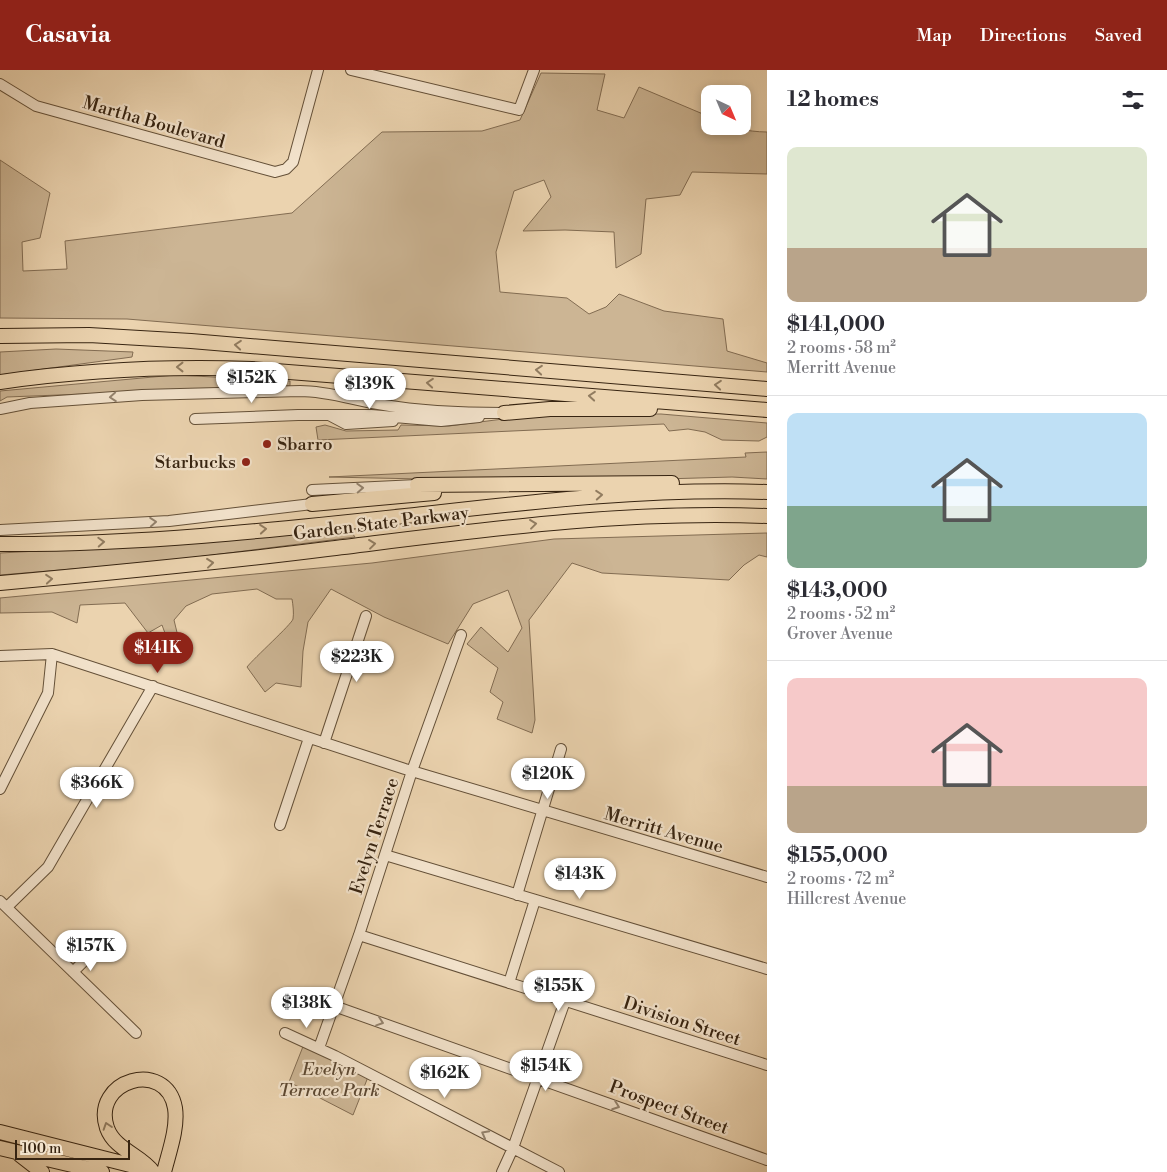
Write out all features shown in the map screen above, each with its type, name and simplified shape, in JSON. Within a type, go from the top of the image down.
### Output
[{"type":"highway","points":[[0,336],[89,335],[191,341],[767,389]]},
{"type":"highway","points":[[0,344],[66,343],[146,346],[191,341]]},
{"type":"highway","points":[[0,382],[112,369],[167,367],[242,369],[765,410]]},
{"type":"highway","points":[[504,413],[606,408],[658,410],[710,406]]},
{"type":"highway","points":[[417,485],[698,483],[762,491]]},
{"type":"highway","points":[[312,504],[517,484]]},
{"type":"highway","name":"Garden State Parkway","points":[[0,544],[84,542],[187,536],[594,496],[762,491]]},
{"type":"highway","name":"Garden State Parkway","points":[[0,583],[200,564],[562,521],[646,515],[764,516]]},
{"type":"highway","points":[[138,1079],[153,1082],[166,1090],[175,1108],[176,1119],[157,1172],[114,1141],[105,1118],[108,1099],[124,1083],[138,1079]]},
{"type":"highway","points":[[0,1132],[157,1172]]},
{"type":"highway","points":[[0,1148],[102,1172]]},
{"type":"highway","points":[[15,1152],[42,1172]]},
{"type":"street","name":"Martha Boulevard","points":[[0,84],[36,106],[274,172],[286,169],[293,162],[318,70]]},
{"type":"street","points":[[351,70],[519,110],[534,70]]},
{"type":"street","points":[[0,409],[30,402],[142,395],[300,390],[324,392],[384,406],[421,410],[504,413]]},
{"type":"street","points":[[196,419],[329,415],[346,424],[407,419],[451,421],[504,413]]},
{"type":"street","points":[[312,490],[417,485]]},
{"type":"street","points":[[0,530],[169,521],[312,504]]},
{"type":"street","points":[[324,743],[366,616]]},
{"type":"street","name":"Evelyn Terrace","points":[[319,1048],[359,934],[412,771],[461,635]]},
{"type":"street","points":[[0,789],[48,693],[52,654]]},
{"type":"street","points":[[0,656],[52,654],[309,738],[280,825]]},
{"type":"street","points":[[136,1033],[3,904],[48,867],[153,686]]},
{"type":"street","name":"Merritt Avenue","points":[[309,738],[543,811],[767,877]]},
{"type":"street","points":[[517,895],[561,749]]},
{"type":"street","points":[[385,855],[767,969]]},
{"type":"street","points":[[509,983],[535,900]]},
{"type":"street","name":"Division Street","points":[[359,934],[767,1065]]},
{"type":"street","points":[[73,972],[91,954]]},
{"type":"street","points":[[502,1172],[513,1148],[565,1001]]},
{"type":"street","name":"Prospect Street","points":[[334,1006],[767,1160]]},
{"type":"street","points":[[285,1033],[319,1048],[559,1172]]},
{"type":"green space","points":[[541,73],[605,74],[597,110],[624,118],[639,87],[701,113],[701,135],[751,135],[751,131],[767,132],[767,174],[692,172],[680,195],[646,199],[641,254],[616,268],[614,232],[523,231],[551,197],[544,180],[514,191],[496,252],[500,292],[567,298],[589,314],[606,307],[619,294],[664,311],[723,319],[727,351],[767,363],[767,372],[127,319],[0,318],[0,160],[50,193],[40,238],[22,242],[23,271],[67,269],[65,241],[292,213],[382,132],[482,131],[520,120]]},
{"type":"green space","points":[[56,349],[133,352],[132,357],[0,375],[0,352]]},
{"type":"green space","points":[[175,375],[290,381],[290,386],[7,397],[0,401],[0,391]]},
{"type":"green space","points":[[661,414],[767,423],[767,437],[759,441],[722,440],[705,432],[688,429],[669,431],[664,424],[318,440],[316,427],[325,425],[346,431],[398,430],[401,425],[449,426],[503,419],[566,415]]},
{"type":"green space","points":[[767,452],[767,479],[732,477],[560,482],[329,477],[746,457],[745,453]]},
{"type":"green space","points":[[349,529],[355,537],[157,562],[0,575],[0,553],[192,543]]},
{"type":"green space","points":[[767,533],[767,557],[759,555],[744,565],[729,580],[602,573],[572,563],[529,620],[535,720],[532,733],[497,719],[503,702],[490,692],[498,668],[467,644],[481,627],[508,652],[522,628],[508,590],[473,604],[448,644],[384,617],[331,589],[308,622],[303,651],[301,687],[276,683],[265,692],[247,667],[293,619],[292,599],[276,599],[257,589],[212,594],[186,606],[174,620],[181,649],[169,644],[162,625],[148,633],[125,603],[80,605],[77,623],[52,612],[0,613],[0,598],[372,563],[554,539]]},
{"type":"green space","name":"Evelyn Terrace Park","points":[[304,1044],[368,1077],[353,1115],[289,1082]]},
{"type":"place","name":"Sbarro","points":[[267,444]]},
{"type":"place","name":"Starbucks","points":[[246,462]]}]
